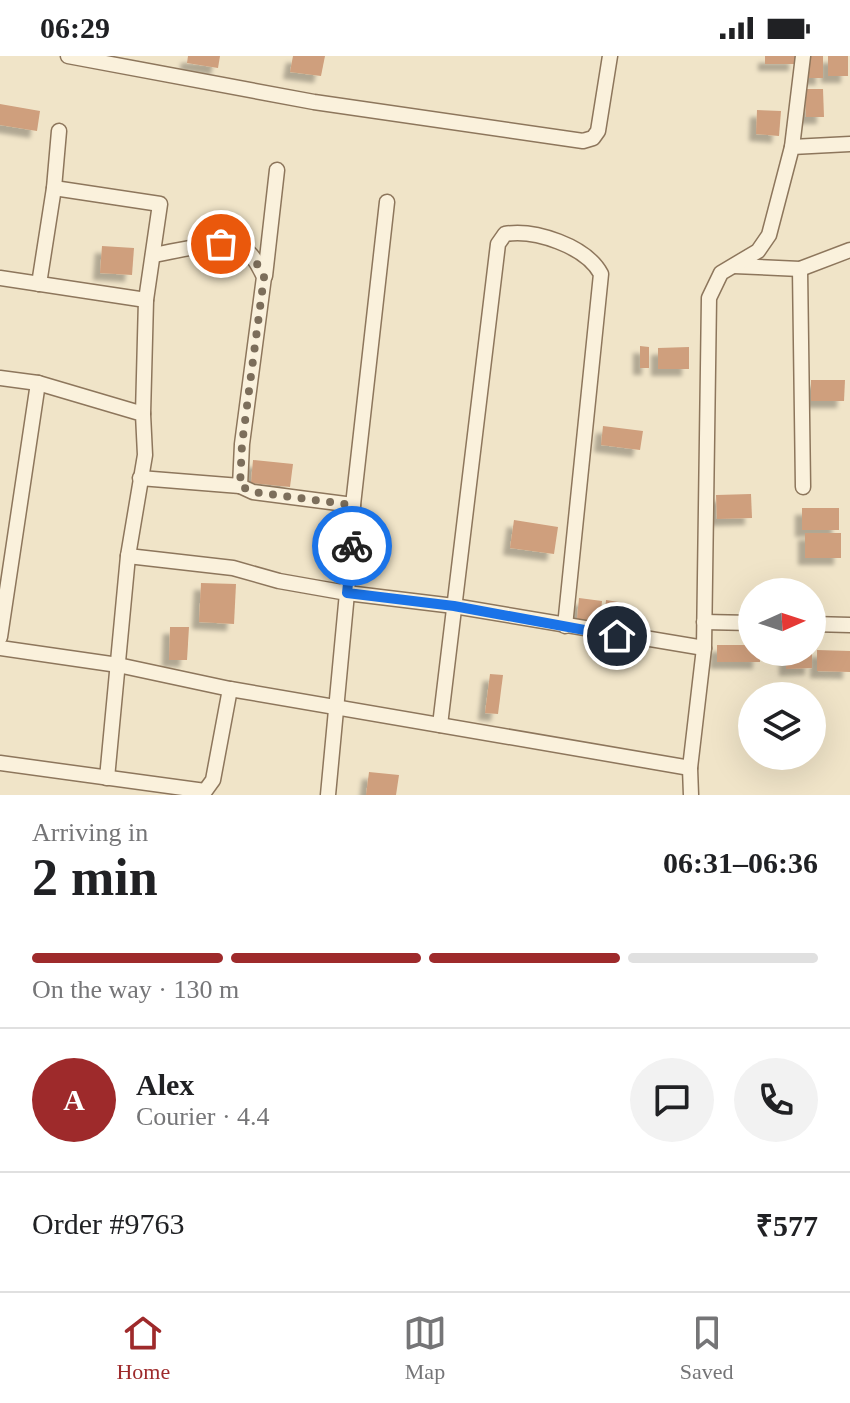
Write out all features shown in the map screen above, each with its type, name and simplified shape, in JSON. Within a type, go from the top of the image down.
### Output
[{"type":"street","points":[[68,56],[314,102],[583,141],[593,138],[598,131],[610,56]]},
{"type":"street","points":[[691,795],[690,768],[704,648],[709,298],[721,273],[758,251],[769,235],[792,147],[803,56]]},
{"type":"street","points":[[39,284],[54,188],[59,131]]},
{"type":"street","points":[[792,147],[850,144]]},
{"type":"street","points":[[240,486],[242,444],[277,170]]},
{"type":"street","points":[[54,188],[160,204],[146,300],[143,414],[146,433],[128,556],[107,778]]},
{"type":"street","points":[[328,795],[353,505],[387,202]]},
{"type":"street","points":[[440,725],[498,244],[505,234],[532,233],[591,259],[601,274],[565,626]]},
{"type":"street","points":[[153,255],[221,244],[241,247],[257,262],[264,277]]},
{"type":"street","points":[[734,266],[800,269],[850,250]]},
{"type":"street","points":[[800,269],[803,487]]},
{"type":"street","points":[[0,278],[146,300]]},
{"type":"street","points":[[0,378],[38,383],[143,414]]},
{"type":"street","points":[[0,637],[38,383]]},
{"type":"street","points":[[140,478],[240,486],[253,492],[353,505]]},
{"type":"street","points":[[128,556],[233,568],[279,581],[347,593],[454,606],[704,648]]},
{"type":"street","points":[[704,622],[738,623]]},
{"type":"street","points":[[826,624],[850,625]]},
{"type":"street","points":[[0,648],[118,665],[230,689],[690,768]]},
{"type":"street","points":[[0,763],[196,792],[210,788],[230,689]]},
{"type":"building","points":[[188,56],[220,56],[218,68],[187,63]]},
{"type":"building","points":[[293,56],[325,56],[321,76],[290,72]]},
{"type":"building","points":[[765,56],[796,56],[796,64],[765,64]]},
{"type":"building","points":[[809,56],[823,56],[823,78],[809,78]]},
{"type":"building","points":[[828,56],[848,56],[848,76],[828,76]]},
{"type":"building","points":[[805,89],[823,89],[824,117],[806,117]]},
{"type":"building","points":[[0,104],[40,111],[37,131],[0,125]]},
{"type":"building","points":[[757,110],[781,111],[779,136],[756,134]]},
{"type":"building","points":[[102,246],[134,248],[132,275],[100,273]]},
{"type":"building","points":[[640,346],[649,347],[649,368],[640,368]]},
{"type":"building","points":[[689,347],[689,369],[658,369],[658,348]]},
{"type":"building","points":[[811,380],[845,380],[844,401],[811,401]]},
{"type":"building","points":[[603,426],[643,431],[640,450],[601,445]]},
{"type":"building","points":[[253,460],[293,464],[290,487],[251,483]]},
{"type":"building","points":[[751,494],[752,518],[717,519],[716,495]]},
{"type":"building","points":[[802,508],[839,508],[839,530],[802,530]]},
{"type":"building","points":[[514,520],[558,527],[554,554],[510,548]]},
{"type":"building","points":[[805,533],[841,533],[841,558],[805,558]]},
{"type":"building","points":[[201,583],[236,584],[234,624],[199,622]]},
{"type":"building","points":[[579,598],[602,601],[600,622],[577,619]]},
{"type":"building","points":[[606,600],[625,603],[622,624],[604,622]]},
{"type":"building","points":[[170,627],[189,627],[187,660],[169,660]]},
{"type":"building","points":[[717,645],[738,645],[738,662],[717,662]]},
{"type":"building","points":[[826,650],[850,651],[850,672],[817,671],[817,666],[826,666]]},
{"type":"building","points":[[786,666],[812,666],[812,668],[786,669]]},
{"type":"building","points":[[490,674],[503,675],[498,714],[485,713]]},
{"type":"building","points":[[369,772],[399,775],[396,795],[366,795]]},
{"type":"way so far","points":[[221,244],[241,247],[257,262],[264,277],[242,444],[240,486],[253,492],[353,505],[352,546]]},
{"type":"route","points":[[352,546],[347,593],[454,606],[617,636]]}]
